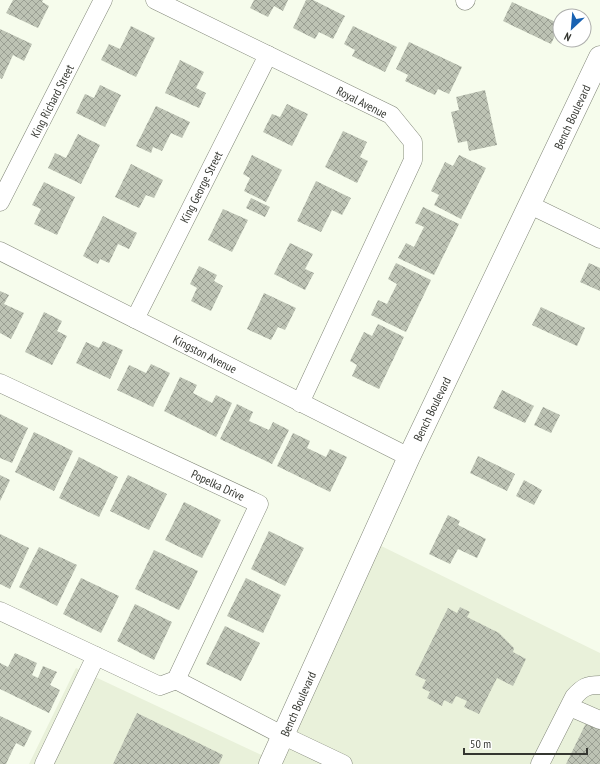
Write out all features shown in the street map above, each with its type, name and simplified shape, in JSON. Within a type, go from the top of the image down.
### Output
[{"type":"main road","name":"Bench Boulevard","points":[[270,764],[409,458],[600,57]]},
{"type":"street","name":"King Richard Street","points":[[0,202],[103,0]]},
{"type":"street","name":"Royal Avenue","points":[[154,0],[390,115],[413,142],[413,160],[300,403]]},
{"type":"street","name":"King George Street","points":[[135,319],[268,55]]},
{"type":"street","points":[[530,205],[600,239]]},
{"type":"street","name":"Kingston Avenue","points":[[0,251],[409,458]]},
{"type":"street","name":"Popelka Drive","points":[[0,383],[259,504],[176,680]]},
{"type":"street","points":[[0,611],[160,686],[176,680],[284,736],[343,764]]},
{"type":"street","points":[[44,764],[96,656]]},
{"type":"street","points":[[540,764],[574,697],[580,690],[589,685],[600,685]]},
{"type":"street","points":[[570,707],[600,720]]},
{"type":"shaded area","points":[[371,541],[600,653],[600,764],[29,764],[76,668],[272,760]]},
{"type":"building","points":[[13,0],[43,0],[42,2],[49,6],[38,28],[6,13]]},
{"type":"building","points":[[254,0],[288,0],[283,11],[274,6],[268,17],[250,8]]},
{"type":"building","points":[[306,0],[313,0],[345,16],[333,39],[319,32],[315,39],[293,28]]},
{"type":"building","points":[[512,2],[552,20],[551,44],[503,21]]},
{"type":"building","points":[[131,26],[155,38],[136,77],[101,60],[109,44],[120,49]]},
{"type":"building","points":[[353,26],[397,47],[385,72],[352,56],[355,50],[344,44]]},
{"type":"building","points":[[0,29],[32,44],[24,61],[13,55],[2,79],[0,78]]},
{"type":"building","points":[[409,42],[462,67],[449,94],[438,89],[435,95],[405,81],[408,75],[396,69]]},
{"type":"building","points":[[180,60],[204,72],[196,88],[206,93],[199,108],[165,93]]},
{"type":"building","points":[[100,85],[121,95],[105,127],[76,113],[85,94],[94,98]]},
{"type":"building","points":[[485,90],[497,145],[469,151],[467,141],[458,143],[451,112],[459,110],[456,97]]},
{"type":"building","points":[[287,104],[308,114],[292,146],[263,132],[272,114],[280,117]]},
{"type":"building","points":[[156,106],[190,122],[182,138],[171,133],[162,151],[153,147],[151,153],[136,146]]},
{"type":"building","points":[[343,131],[367,142],[360,157],[368,161],[357,183],[325,167]]},
{"type":"building","points":[[78,134],[100,145],[81,184],[48,168],[55,153],[66,158]]},
{"type":"building","points":[[252,155],[282,170],[266,202],[244,191],[250,178],[243,174]]},
{"type":"building","points":[[459,155],[486,168],[461,219],[434,205],[439,195],[431,191],[445,162],[453,166]]},
{"type":"building","points":[[131,164],[163,180],[154,198],[146,195],[139,208],[115,197]]},
{"type":"building","points":[[316,181],[351,198],[342,215],[332,210],[321,232],[297,221]]},
{"type":"building","points":[[44,182],[75,197],[57,235],[34,224],[41,209],[32,205]]},
{"type":"building","points":[[251,198],[270,207],[265,217],[246,208]]},
{"type":"building","points":[[423,207],[459,224],[434,275],[398,258],[406,243],[414,247],[424,227],[415,223]]},
{"type":"building","points":[[223,209],[248,220],[232,252],[208,240]]},
{"type":"building","points":[[103,216],[137,233],[129,249],[118,244],[109,263],[100,259],[98,264],[83,256]]},
{"type":"building","points":[[290,243],[313,254],[305,269],[314,273],[305,290],[274,274]]},
{"type":"building","points":[[396,263],[431,280],[406,332],[371,315],[378,300],[387,304],[397,284],[388,279]]},
{"type":"building","points":[[589,263],[600,268],[600,291],[580,282]]},
{"type":"building","points":[[199,266],[217,275],[214,281],[223,286],[211,311],[191,301],[197,288],[190,284]]},
{"type":"building","points":[[0,291],[9,295],[4,304],[24,313],[11,339],[0,333]]},
{"type":"building","points":[[264,293],[296,308],[285,330],[278,327],[271,340],[247,329]]},
{"type":"building","points":[[541,307],[585,328],[577,346],[532,325]]},
{"type":"building","points":[[44,312],[62,321],[57,331],[67,336],[52,365],[25,352]]},
{"type":"building","points":[[378,324],[404,337],[379,389],[352,376],[357,365],[350,361],[364,332],[372,336]]},
{"type":"building","points":[[103,341],[123,350],[110,379],[76,363],[86,342],[99,348]]},
{"type":"building","points":[[151,364],[170,373],[153,407],[117,390],[129,365],[146,373]]},
{"type":"building","points":[[180,377],[197,385],[193,393],[212,403],[216,395],[232,403],[216,437],[164,411]]},
{"type":"building","points":[[502,390],[534,406],[525,423],[493,408]]},
{"type":"building","points":[[237,404],[253,412],[249,421],[269,430],[273,422],[289,430],[272,464],[220,439]]},
{"type":"building","points":[[543,407],[560,415],[551,433],[534,425]]},
{"type":"building","points":[[0,414],[28,428],[12,463],[0,458]]},
{"type":"building","points":[[34,432],[73,451],[54,491],[15,472]]},
{"type":"building","points":[[293,433],[310,441],[307,448],[326,457],[330,449],[347,457],[330,492],[277,466]]},
{"type":"building","points":[[478,456],[515,474],[507,491],[470,473]]},
{"type":"building","points":[[79,457],[118,477],[99,517],[59,498]]},
{"type":"building","points":[[0,475],[10,480],[0,501]]},
{"type":"building","points":[[128,475],[167,494],[149,530],[110,511]]},
{"type":"building","points":[[524,480],[542,490],[534,505],[516,496]]},
{"type":"building","points":[[184,502],[221,520],[202,558],[165,540]]},
{"type":"building","points":[[448,515],[460,521],[458,525],[486,539],[477,558],[458,549],[450,564],[429,554]]},
{"type":"building","points":[[269,531],[304,548],[285,586],[251,569]]},
{"type":"building","points":[[0,534],[29,548],[10,589],[0,584]]},
{"type":"building","points":[[39,547],[77,565],[57,606],[19,587]]},
{"type":"building","points":[[154,550],[198,571],[179,610],[135,589]]},
{"type":"building","points":[[81,578],[119,596],[101,633],[63,614]]},
{"type":"building","points":[[246,578],[281,595],[263,633],[227,616]]},
{"type":"building","points":[[135,604],[172,622],[154,660],[117,641]]},
{"type":"building","points":[[460,607],[470,612],[467,617],[499,633],[514,648],[513,652],[526,659],[513,686],[497,678],[479,714],[464,707],[467,701],[456,696],[452,704],[444,700],[442,706],[427,698],[430,692],[422,688],[426,680],[415,675],[448,608],[457,613]]},
{"type":"building","points":[[225,626],[260,643],[241,681],[206,664]]},
{"type":"building","points":[[15,653],[37,663],[32,675],[38,678],[43,666],[57,672],[50,685],[60,690],[49,713],[0,689],[0,663],[8,667]]},
{"type":"building","points":[[137,713],[223,755],[219,764],[113,764]]},
{"type":"building","points":[[0,716],[32,731],[24,747],[16,743],[6,764],[0,764]]},
{"type":"building","points":[[588,719],[600,725],[600,764],[566,764]]}]
